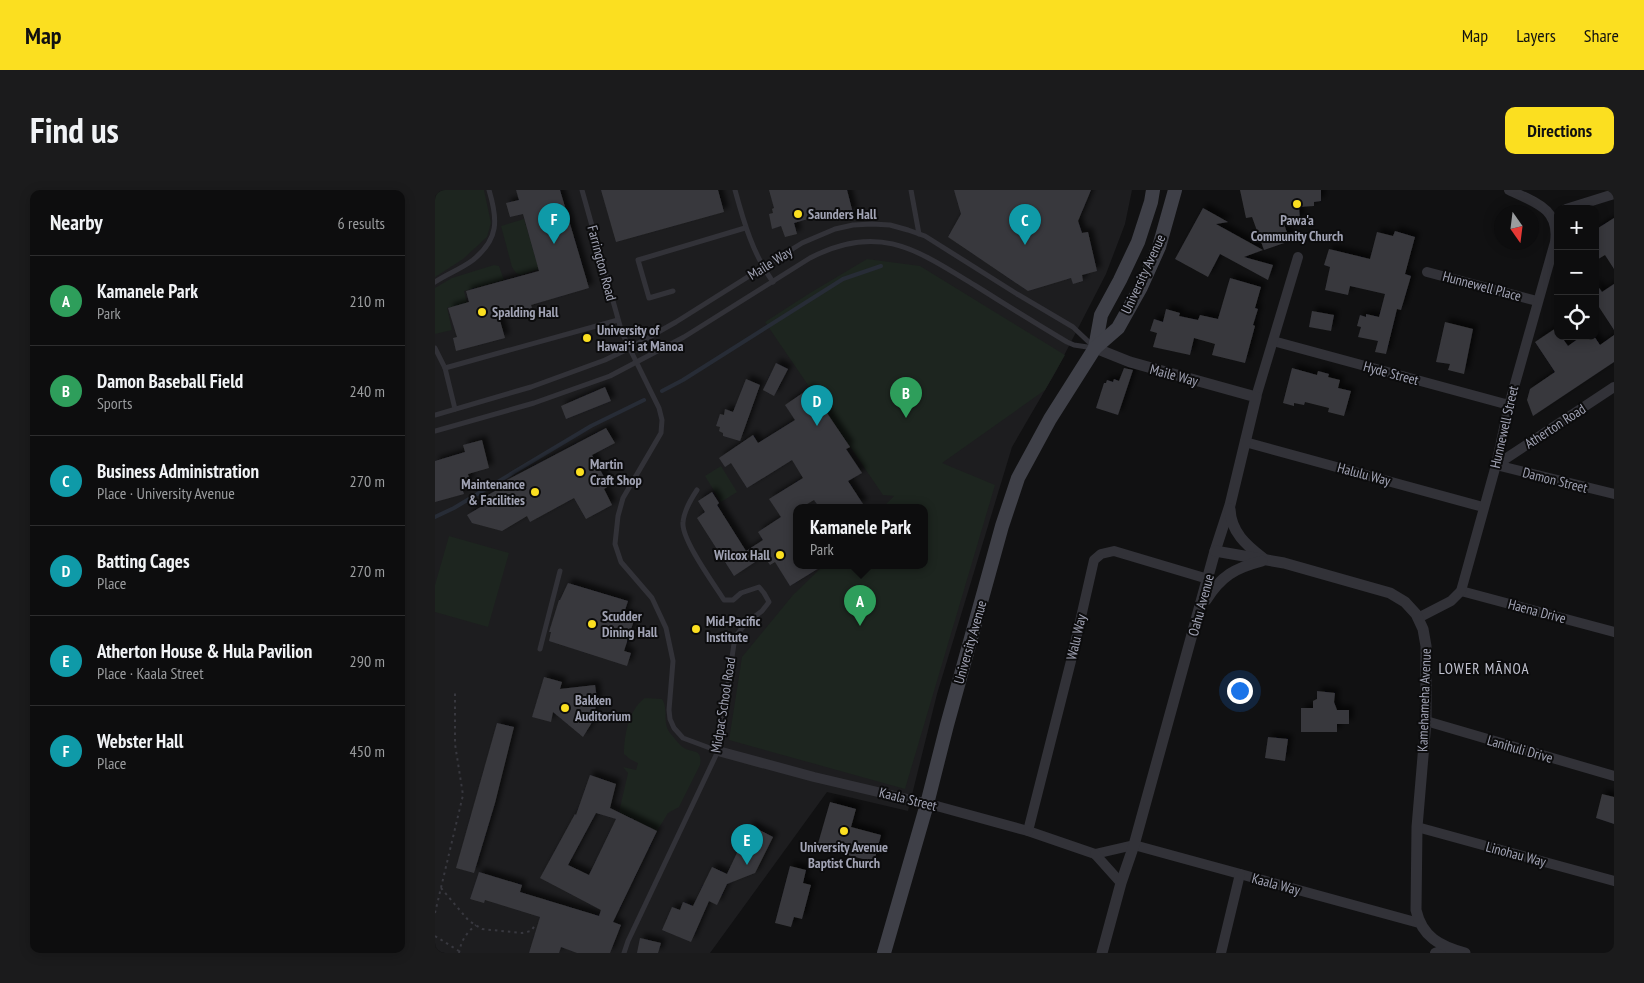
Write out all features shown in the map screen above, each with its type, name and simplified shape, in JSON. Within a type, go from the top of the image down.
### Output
[{"type":"main road","name":"University Avenue","points":[[1095,348],[1101,315],[1138,242],[1153,190]]},
{"type":"main road","name":"University Avenue","points":[[884,953],[927,804],[1002,526],[1018,478],[1049,419],[1095,348],[1118,328],[1141,287],[1159,247],[1175,190]]},
{"type":"street","name":"Hunnewell Street","points":[[1509,190],[1554,213]]},
{"type":"street","points":[[1579,205],[1614,194]]},
{"type":"street","name":"Hunnewell Street","points":[[1461,591],[1496,465],[1509,405],[1554,241]]},
{"type":"street","name":"Oahu Avenue","points":[[1102,953],[1121,883],[1134,845],[1215,551],[1230,505],[1256,397],[1298,257]]},
{"type":"street","name":"Hunnewell Place","points":[[1427,272],[1537,301]]},
{"type":"street","name":"Hyde Street","points":[[1273,341],[1509,405]]},
{"type":"street","name":"Maile Way","points":[[1095,348],[1130,362],[1256,397]]},
{"type":"street","name":"Atherton Road","points":[[1496,465],[1614,387]]},
{"type":"street","name":"Halulu Way","points":[[1245,442],[1483,507]]},
{"type":"street","name":"Damon Street","points":[[1496,465],[1614,494]]},
{"type":"street","name":"Kamehameha Avenue","points":[[1230,505],[1231,519],[1237,533],[1247,545],[1266,560]]},
{"type":"street","name":"Walu Way","points":[[1028,831],[1071,661],[1094,560],[1101,554],[1114,551],[1208,579]]},
{"type":"street","points":[[1215,551],[1266,560]]},
{"type":"street","name":"Kamehameha Avenue","points":[[1199,612],[1212,589],[1226,576],[1243,566],[1266,560],[1284,563],[1390,593],[1405,602],[1418,618],[1423,629],[1426,646],[1426,721],[1417,827],[1416,910],[1419,923]]},
{"type":"street","points":[[1418,618],[1451,600],[1461,591]]},
{"type":"street","name":"Haena Drive","points":[[1461,591],[1614,632]]},
{"type":"street","name":"Lanihuli Drive","points":[[1426,721],[1614,776]]},
{"type":"street","name":"Kaala Street","points":[[719,751],[1028,831],[1095,854],[1121,883]]},
{"type":"street","name":"Linohau Way","points":[[1417,827],[1614,881]]},
{"type":"street","points":[[1095,854],[1134,845]]},
{"type":"street","name":"Kaala Way","points":[[1134,845],[1419,923]]},
{"type":"street","points":[[1221,953],[1240,874]]},
{"type":"street","points":[[1419,923],[1435,940],[1448,948],[1465,953]]},
{"type":"street","points":[[1435,953],[1448,948]]},
{"type":"lane","points":[[435,282],[473,261],[492,239],[496,227],[489,190]]},
{"type":"lane","name":"Farrington Road","points":[[582,190],[622,333],[661,412],[662,425],[659,437],[623,498],[616,530],[617,550],[621,562],[652,598],[666,628],[673,661],[669,710],[674,728],[683,738],[719,751]]},
{"type":"lane","points":[[735,190],[745,228],[763,268],[773,282]]},
{"type":"lane","points":[[911,190],[919,234]]},
{"type":"lane","name":"Maile Way","points":[[435,415],[567,375],[630,348],[802,243],[835,228],[853,225],[872,224],[890,226],[919,234],[941,245],[1017,294],[1073,327],[1095,348]]},
{"type":"lane","points":[[673,291],[649,298],[638,260],[745,228]]},
{"type":"lane","name":"Maile Way","points":[[435,431],[573,390],[610,376],[685,337],[810,258],[840,245],[888,242],[911,249],[933,260],[1067,342],[1095,348]]},
{"type":"lane","points":[[445,368],[618,320]]},
{"type":"lane","points":[[435,348],[445,368],[455,409]]},
{"type":"lane","name":"Midpac School Road","points":[[624,953],[627,941],[719,751],[735,638],[746,623],[762,611],[769,602],[759,587],[741,593],[733,600],[724,600],[690,544],[683,528],[685,515],[697,490]]},
{"type":"lane","points":[[539,649],[559,571]]},
{"type":"path","points":[[435,913],[463,795],[455,744],[455,690]]},
{"type":"path","points":[[441,888],[469,921],[482,929],[522,933],[531,931],[536,924]]},
{"type":"path","points":[[435,936],[459,952],[461,942],[475,925]]},
{"type":"shaded area","name":"Mid-Pacific Institute","points":[[435,190],[1132,190],[1125,224],[1106,274],[1055,373],[1012,447],[937,694],[908,811],[827,792],[710,953],[435,953]]},
{"type":"shaded area","points":[[435,190],[484,190],[491,223],[487,237],[463,259],[435,277]]},
{"type":"shaded area","points":[[524,219],[539,269],[521,275],[516,273],[512,267],[501,226]]},
{"type":"shaded area","points":[[867,259],[920,266],[1065,355],[1045,390],[942,463],[995,485],[905,789],[729,740],[742,657],[793,595],[820,569],[928,569],[928,504],[886,504],[894,496],[883,495],[765,322]]},
{"type":"shaded area","points":[[494,265],[499,266],[504,280],[464,291],[467,303],[447,308],[452,330],[435,334],[435,288],[452,278]]},
{"type":"shaded area","points":[[721,466],[737,492],[721,502],[705,476]]},
{"type":"shaded area","points":[[449,536],[509,553],[488,627],[435,612],[435,585]]},
{"type":"shaded area","points":[[645,698],[662,699],[665,707],[666,725],[670,733],[682,747],[698,753],[701,760],[679,807],[668,813],[657,831],[619,812],[628,773],[623,767],[636,770],[638,763],[624,754],[626,731],[635,709]]},
{"type":"building","points":[[516,190],[560,190],[589,288],[531,305],[532,308],[499,317],[505,338],[456,351],[453,338],[457,337],[448,308],[469,302],[466,291],[539,271],[523,214],[510,217],[506,203],[519,200]]},
{"type":"building","points":[[601,190],[718,190],[724,212],[616,242]]},
{"type":"building","name":"Saunders Hall","points":[[769,190],[847,190],[853,213],[841,217],[839,210],[794,223],[797,234],[785,237],[781,226],[772,229],[769,214],[773,213],[772,209],[774,208]]},
{"type":"building","points":[[954,190],[1091,190],[1078,221],[1082,233],[1088,232],[1097,271],[1082,275],[1083,281],[1073,284],[1071,278],[1028,291],[948,237],[961,214]]},
{"type":"building","points":[[1240,190],[1321,190],[1321,201],[1314,202],[1314,206],[1299,207],[1300,220],[1283,221],[1290,241],[1264,250],[1252,217],[1246,218]]},
{"type":"building","points":[[1203,208],[1228,222],[1216,224],[1263,250],[1244,257],[1273,265],[1268,280],[1220,254],[1208,277],[1175,259]]},
{"type":"building","points":[[1614,218],[1614,269],[1605,255],[1599,259],[1599,227]]},
{"type":"building","points":[[1395,231],[1415,237],[1405,274],[1411,276],[1401,310],[1397,309],[1386,354],[1375,352],[1378,341],[1358,337],[1361,327],[1357,326],[1360,315],[1366,317],[1366,314],[1379,317],[1385,294],[1350,286],[1348,295],[1325,290],[1330,267],[1324,265],[1329,249],[1370,259],[1377,232],[1393,236]]},
{"type":"building","points":[[1230,278],[1261,287],[1255,308],[1258,309],[1253,325],[1255,326],[1245,363],[1212,355],[1215,344],[1194,338],[1190,355],[1153,347],[1157,333],[1150,331],[1154,319],[1163,322],[1166,309],[1180,313],[1179,316],[1198,320],[1200,315],[1218,319]]},
{"type":"building","points":[[1614,284],[1614,330],[1599,307],[1599,288],[1602,292]]},
{"type":"building","points":[[1312,311],[1334,315],[1331,331],[1309,327]]},
{"type":"building","points":[[1445,322],[1473,329],[1464,374],[1448,370],[1450,364],[1436,362]]},
{"type":"building","points":[[1554,329],[1554,340],[1564,340],[1568,346],[1576,340],[1597,340],[1600,345],[1614,335],[1614,362],[1533,416],[1527,400],[1530,389],[1555,372],[1535,342]]},
{"type":"building","points":[[776,363],[788,369],[774,396],[763,390]]},
{"type":"building","points":[[1124,368],[1133,370],[1118,415],[1096,408],[1104,383],[1107,380],[1113,382],[1114,379],[1119,381]]},
{"type":"building","points":[[1292,368],[1317,375],[1318,371],[1329,374],[1328,377],[1340,380],[1338,388],[1351,391],[1344,416],[1328,412],[1329,408],[1305,402],[1304,405],[1294,403],[1294,406],[1283,403]]},
{"type":"building","points":[[746,379],[760,385],[740,441],[723,436],[723,433],[719,431],[720,427],[716,426],[720,414],[724,415],[725,409],[733,412]]},
{"type":"building","points":[[605,387],[611,401],[566,419],[561,406]]},
{"type":"building","points":[[810,388],[850,447],[846,449],[862,473],[848,481],[863,504],[817,504],[814,500],[807,504],[793,504],[793,569],[818,569],[790,586],[775,562],[770,565],[764,556],[734,576],[697,518],[705,512],[698,501],[712,492],[719,503],[717,505],[746,551],[763,540],[758,532],[781,517],[769,499],[803,478],[792,460],[747,488],[731,463],[725,467],[719,458],[753,435],[758,443],[795,420],[785,405]]},
{"type":"building","points":[[606,428],[615,443],[592,455],[609,486],[604,489],[612,505],[586,519],[574,498],[530,522],[527,516],[502,531],[472,523],[467,515],[484,505],[481,499],[509,483],[507,480]]},
{"type":"building","points":[[482,440],[489,468],[468,474],[470,482],[461,485],[464,494],[435,502],[435,461],[465,452],[463,445]]},
{"type":"building","name":"Scudder Dining Hall","points":[[568,583],[628,601],[624,613],[635,617],[624,651],[631,653],[627,666],[549,641],[551,632],[549,632],[559,600]]},
{"type":"building","name":"Bakken Auditorium","points":[[544,677],[562,682],[560,689],[595,685],[597,699],[595,711],[591,724],[583,737],[553,712],[551,722],[532,717]]},
{"type":"building","points":[[1317,691],[1335,693],[1334,702],[1337,710],[1349,710],[1349,724],[1337,724],[1337,732],[1301,732],[1301,708],[1313,708],[1313,701],[1317,699]]},
{"type":"building","points":[[497,723],[514,727],[495,803],[474,873],[456,868]]},
{"type":"building","points":[[1268,737],[1288,739],[1285,761],[1265,758]]},
{"type":"building","points":[[590,775],[616,784],[610,808],[657,831],[613,922],[621,925],[610,953],[577,953],[561,947],[559,953],[529,953],[540,917],[485,900],[484,903],[470,899],[479,872],[522,885],[520,892],[599,916],[601,910],[540,878],[576,815]],"holes":[[[596,813],[616,819],[589,875],[568,865]]]},
{"type":"building","points":[[1602,794],[1614,797],[1614,824],[1596,818]]},
{"type":"building","name":"University Avenue Baptist Church","points":[[830,802],[856,809],[851,827],[881,835],[874,862],[817,847]]},
{"type":"building","points":[[750,825],[773,837],[755,873],[727,884],[717,905],[709,901],[691,942],[662,930],[672,907],[680,910],[683,902],[693,906],[712,867],[727,874]]},
{"type":"building","points":[[790,866],[806,870],[803,883],[811,885],[802,919],[794,917],[791,927],[775,923]]},
{"type":"building","points":[[640,938],[661,943],[658,953],[637,953]]},
{"type":"waterway","points":[[662,391],[683,380],[843,279],[881,266]]},
{"type":"waterway","points":[[435,517],[454,508],[591,426],[644,400]]},
{"type":"place","name":"Pawa'a Community Church","points":[[1297,204]]},
{"type":"place","name":"Saunders Hall","points":[[798,214]]},
{"type":"place","name":"Webster Hall","points":[[554,244]]},
{"type":"place","name":"Business Administration","points":[[1025,245]]},
{"type":"place","name":"Spalding Hall","points":[[482,312]]},
{"type":"place","name":"University of Hawaiʻi at Mānoa","points":[[587,338]]},
{"type":"place","name":"Damon Baseball Field","points":[[906,418]]},
{"type":"place","name":"Batting Cages","points":[[817,426]]},
{"type":"place","name":"Martin Craft Shop","points":[[580,472]]},
{"type":"place","name":"Maintenance & Facilities","points":[[535,492]]},
{"type":"place","name":"Wilcox Hall","points":[[780,555]]},
{"type":"place","name":"Scudder Dining Hall","points":[[592,624]]},
{"type":"place","name":"Kamanele Park","points":[[860,626]]},
{"type":"place","name":"Mid-Pacific Institute","points":[[696,629]]},
{"type":"place","name":"Bakken Auditorium","points":[[565,708]]},
{"type":"place","name":"University Avenue Baptist Church","points":[[844,831]]},
{"type":"place","name":"Atherton House & Hula Pavilion","points":[[747,865]]},
{"type":"district","name":"LOWER MĀNOA","points":[[1484,669]]}]
